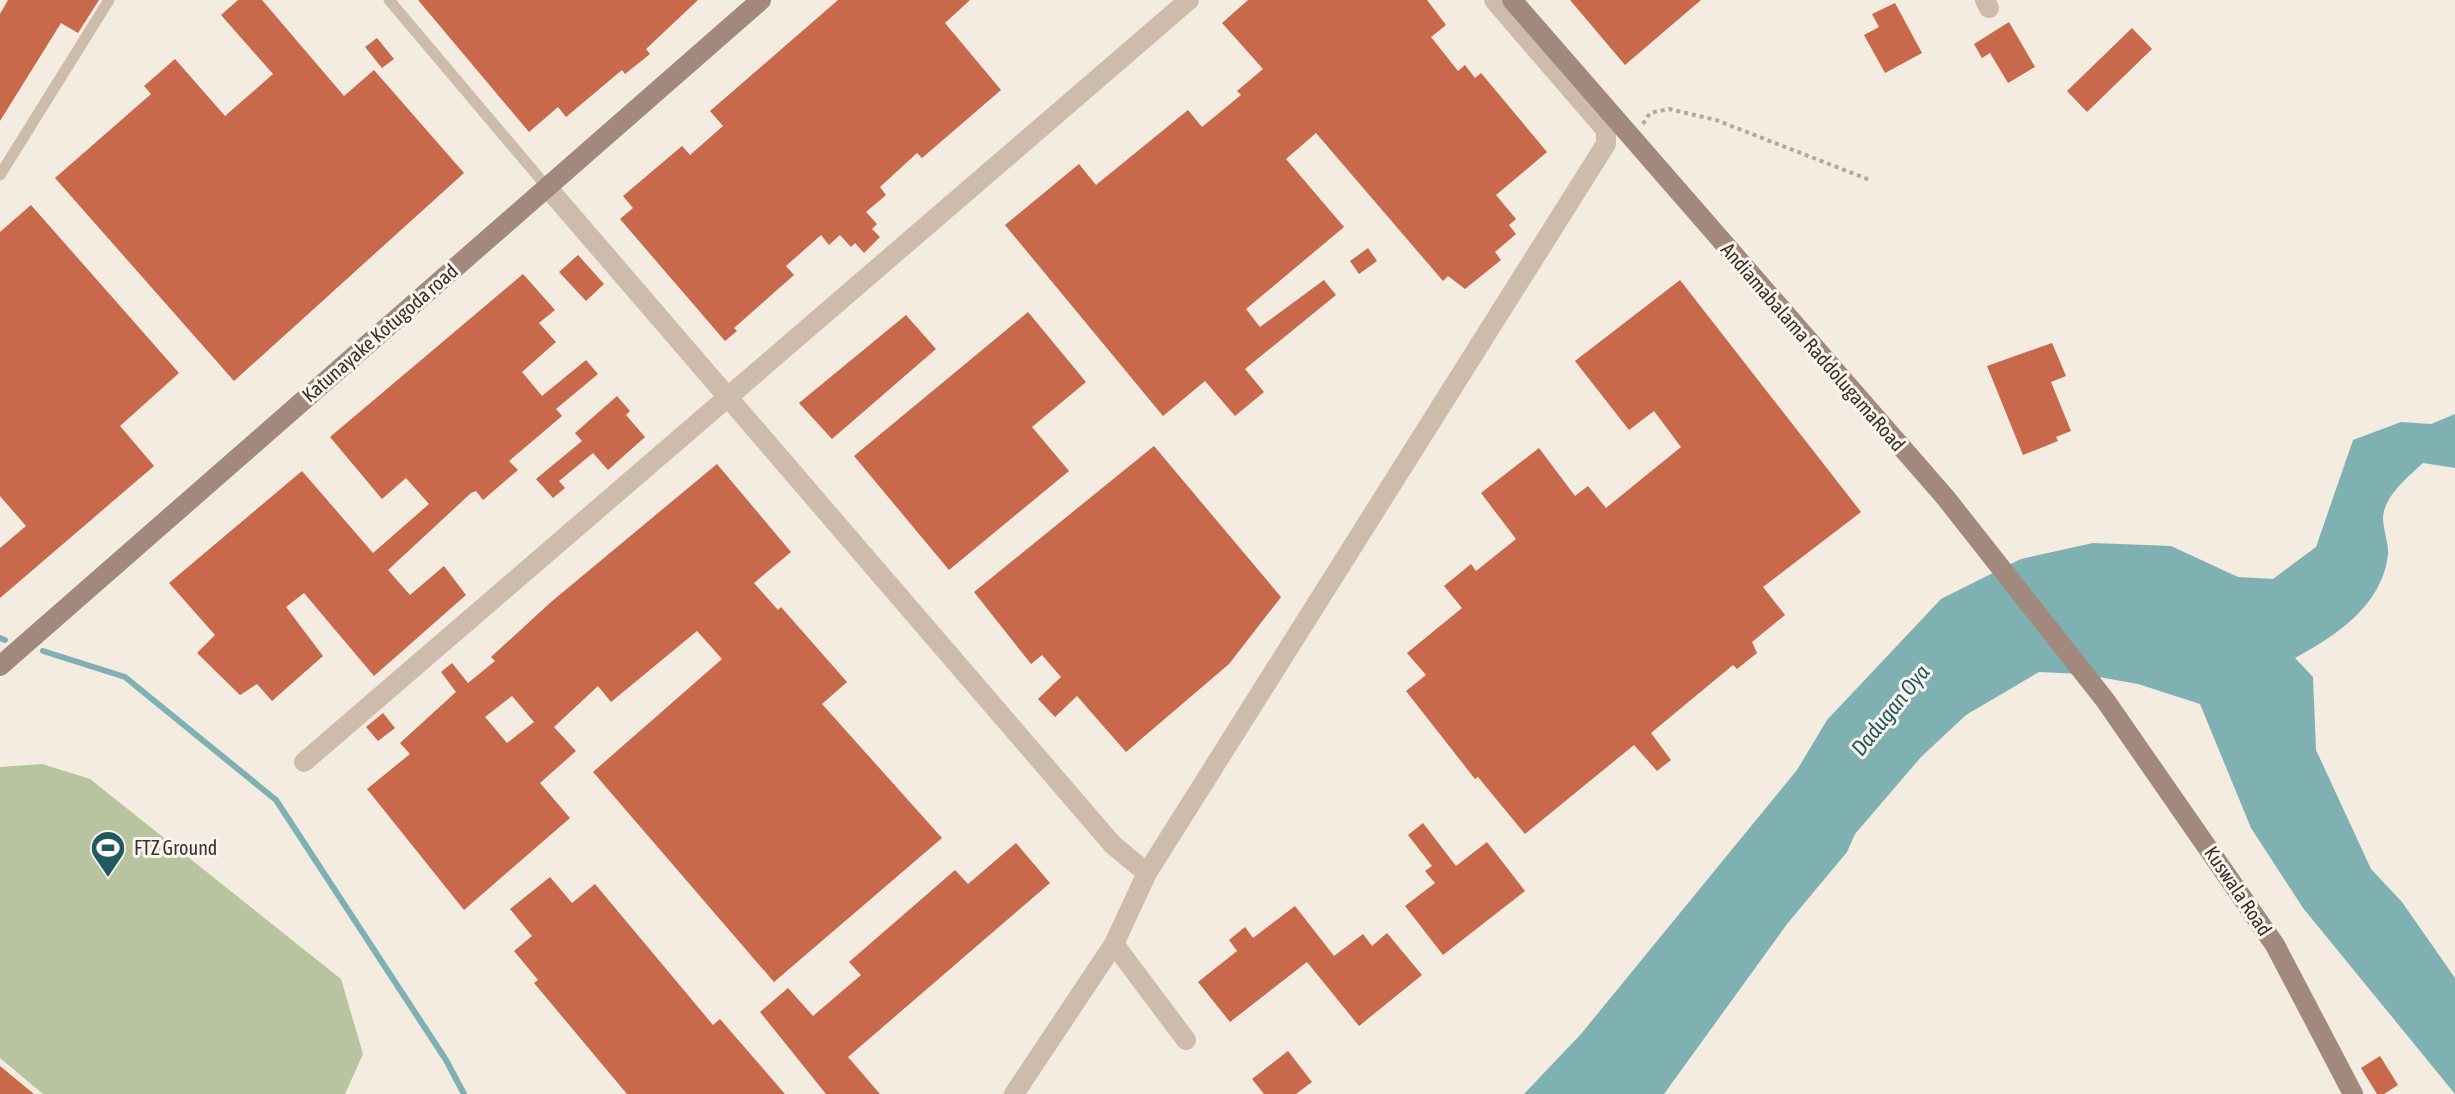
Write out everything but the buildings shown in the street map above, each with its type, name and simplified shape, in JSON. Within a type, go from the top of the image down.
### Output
[{"type":"street","name":"Katunayake Kotugoda road","points":[[0,666],[761,0]]},
{"type":"street","points":[[304,762],[1189,0]]},
{"type":"street","points":[[1014,1094],[1114,944],[1147,873],[1606,144],[1606,130],[1494,0]]},
{"type":"street","name":"Andiamabalama RaddolugamaRoad","points":[[1512,0],[1945,497],[2105,700]]},
{"type":"street","points":[[547,187],[1113,845],[1147,873]]},
{"type":"street","name":"Kuswala Road","points":[[2105,700],[2275,945],[2353,1094]]},
{"type":"street","points":[[1114,944],[1186,1040]]},
{"type":"lane","points":[[0,175],[109,0]]},
{"type":"lane","points":[[389,0],[547,187]]},
{"type":"path","points":[[1632,141],[1650,113],[1669,109],[1716,120],[1870,180]]},
{"type":"green space","name":"FTZ Ground","points":[[42,764],[90,779],[341,979],[363,1054],[345,1094],[43,1094],[0,1058],[0,767]]},
{"type":"water","name":"Dadugan Oya","points":[[2455,414],[2455,468],[2423,463],[2398,488],[2384,510],[2388,555],[2377,590],[2340,629],[2295,658],[2313,677],[2316,750],[2371,869],[2402,902],[2455,978],[2455,1094],[2303,908],[2251,828],[2200,704],[2138,684],[2082,674],[2039,672],[1966,715],[1921,757],[1855,834],[1847,852],[1787,924],[1664,1094],[1524,1094],[1581,1034],[1797,770],[1827,720],[1941,599],[2021,559],[2093,543],[2171,546],[2238,577],[2273,579],[2316,547],[2353,440],[2401,422],[2431,424]]},
{"type":"waterway","points":[[0,638],[5,640]]},
{"type":"waterway","points":[[43,651],[125,677],[276,800],[446,1060],[464,1094]]},
{"type":"place","name":"FTZ Ground","points":[[108,879]]}]
